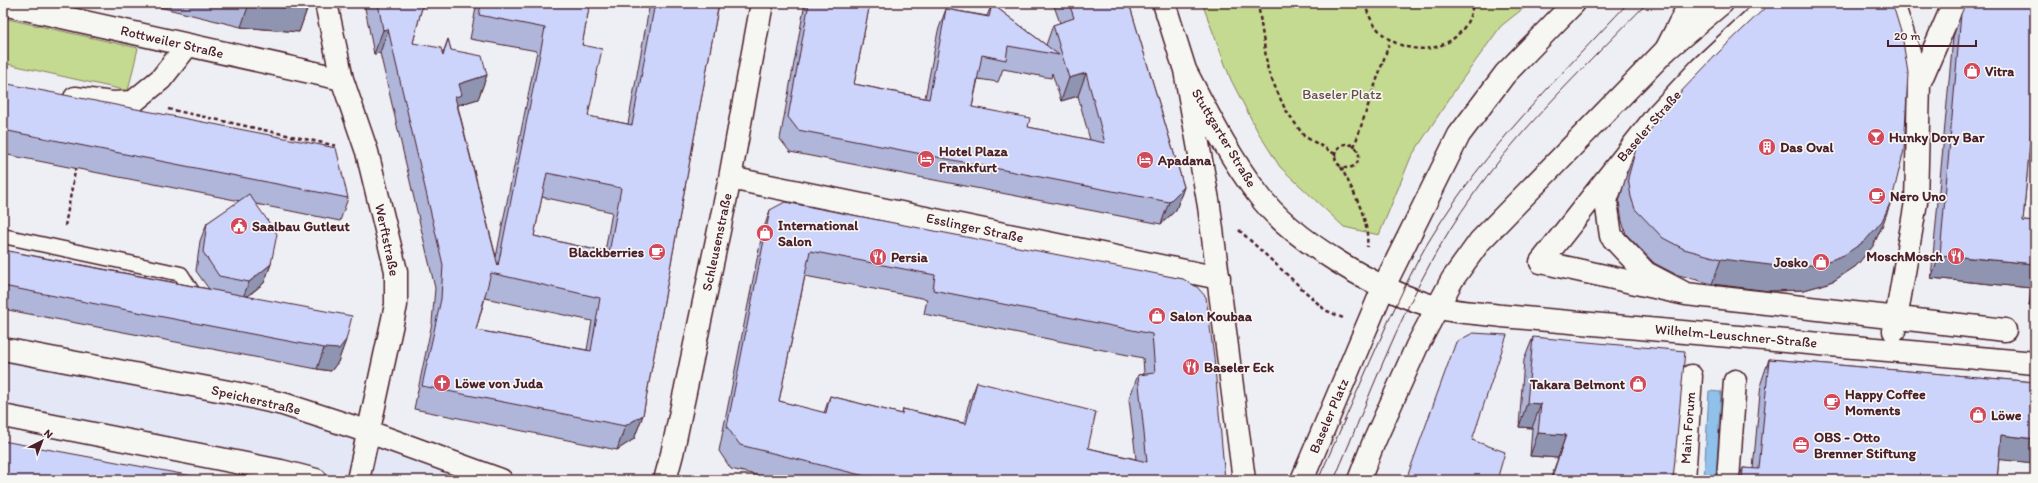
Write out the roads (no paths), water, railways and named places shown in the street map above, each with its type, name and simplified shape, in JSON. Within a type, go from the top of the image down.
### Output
[{"type":"street","name":"Werftstraße","points":[[326,3],[342,79],[367,152],[396,271],[396,305],[358,480]]},
{"type":"street","name":"Schleusenstraße","points":[[665,480],[672,454],[730,178],[762,3]]},
{"type":"street","name":"Stuttgarter Straße","points":[[1164,3],[1185,70],[1209,206],[1219,278]]},
{"type":"street","name":"Baseler Platz","points":[[1302,480],[1384,286],[1459,135],[1505,74],[1574,3]]},
{"type":"street","points":[[1666,50],[1690,3]]},
{"type":"street","points":[[1359,480],[1373,444],[1417,346],[1452,280],[1480,240],[1666,50],[1722,3]]},
{"type":"street","name":"Baseler Straße","points":[[1686,294],[1541,262],[1657,115],[1701,68],[1771,3]]},
{"type":"street","points":[[1893,3],[1919,84],[1916,202],[1896,324]]},
{"type":"street","points":[[1919,84],[1953,3]]},
{"type":"street","name":"Rottweiler Straße","points":[[3,4],[187,46],[342,79]]},
{"type":"street","points":[[58,95],[89,101],[112,103],[133,102],[161,79],[187,46]]},
{"type":"street","name":"Stuttgarter Straße","points":[[1185,70],[1226,146],[1257,194],[1286,225],[1306,240],[1359,274],[1384,286]]},
{"type":"street","points":[[1620,161],[1606,201],[1611,236],[1646,272],[1686,294],[1896,324],[2005,330]]},
{"type":"street","name":"Esslinger Straße","points":[[730,178],[1219,278]]},
{"type":"street","points":[[1219,278],[1244,480]]},
{"type":"street","points":[[1384,286],[1412,299],[1438,307]]},
{"type":"street","name":"Wilhelm-Leuschner-Straße","points":[[1438,307],[1502,316],[2035,363]]},
{"type":"street","name":"Speicherstraße","points":[[3,349],[234,393],[283,404],[369,432],[501,480]]},
{"type":"street","name":"Main Forum","points":[[1684,480],[1692,376]]},
{"type":"street","points":[[1728,480],[1735,381]]},
{"type":"street","points":[[3,416],[281,471],[316,480]]},
{"type":"lane","points":[[3,236],[181,274],[198,300],[212,303]]},
{"type":"water","points":[[1709,391],[1721,392],[1716,479],[1704,478]]},
{"type":"tram line","points":[[1318,480],[1388,322],[1414,267],[1432,236],[1475,173],[1499,144],[1550,86],[1628,3]]},
{"type":"tram line","points":[[1334,480],[1396,334],[1431,262],[1451,228],[1492,169],[1513,144],[1556,96],[1647,3]]},
{"type":"place","name":"Vitra","points":[[1972,71]]},
{"type":"place","name":"Hunky Dory Bar","points":[[1876,137]]},
{"type":"place","name":"Das Oval","points":[[1767,147]]},
{"type":"place","name":"Hotel Plaza Frankfurt","points":[[926,159]]},
{"type":"place","name":"Apadana","points":[[1145,160]]},
{"type":"place","name":"Nero Uno","points":[[1877,196]]},
{"type":"place","name":"Saalbau Gutleut","points":[[239,226]]},
{"type":"place","name":"International Salon","points":[[765,233]]},
{"type":"place","name":"Blackberries","points":[[657,252]]},
{"type":"place","name":"MoschMosch","points":[[1956,256]]},
{"type":"place","name":"Persia","points":[[878,257]]},
{"type":"place","name":"Josko","points":[[1821,262]]},
{"type":"place","name":"Salon Koubaa","points":[[1157,316]]},
{"type":"place","name":"Baseler Eck","points":[[1191,367]]},
{"type":"place","name":"Löwe von Juda","points":[[442,383]]},
{"type":"place","name":"Takara Belmont","points":[[1638,384]]},
{"type":"place","name":"Happy Coffee Moments","points":[[1832,402]]},
{"type":"place","name":"Löwe","points":[[1978,415]]},
{"type":"place","name":"OBS - Otto Brenner Stiftung","points":[[1801,445]]}]
